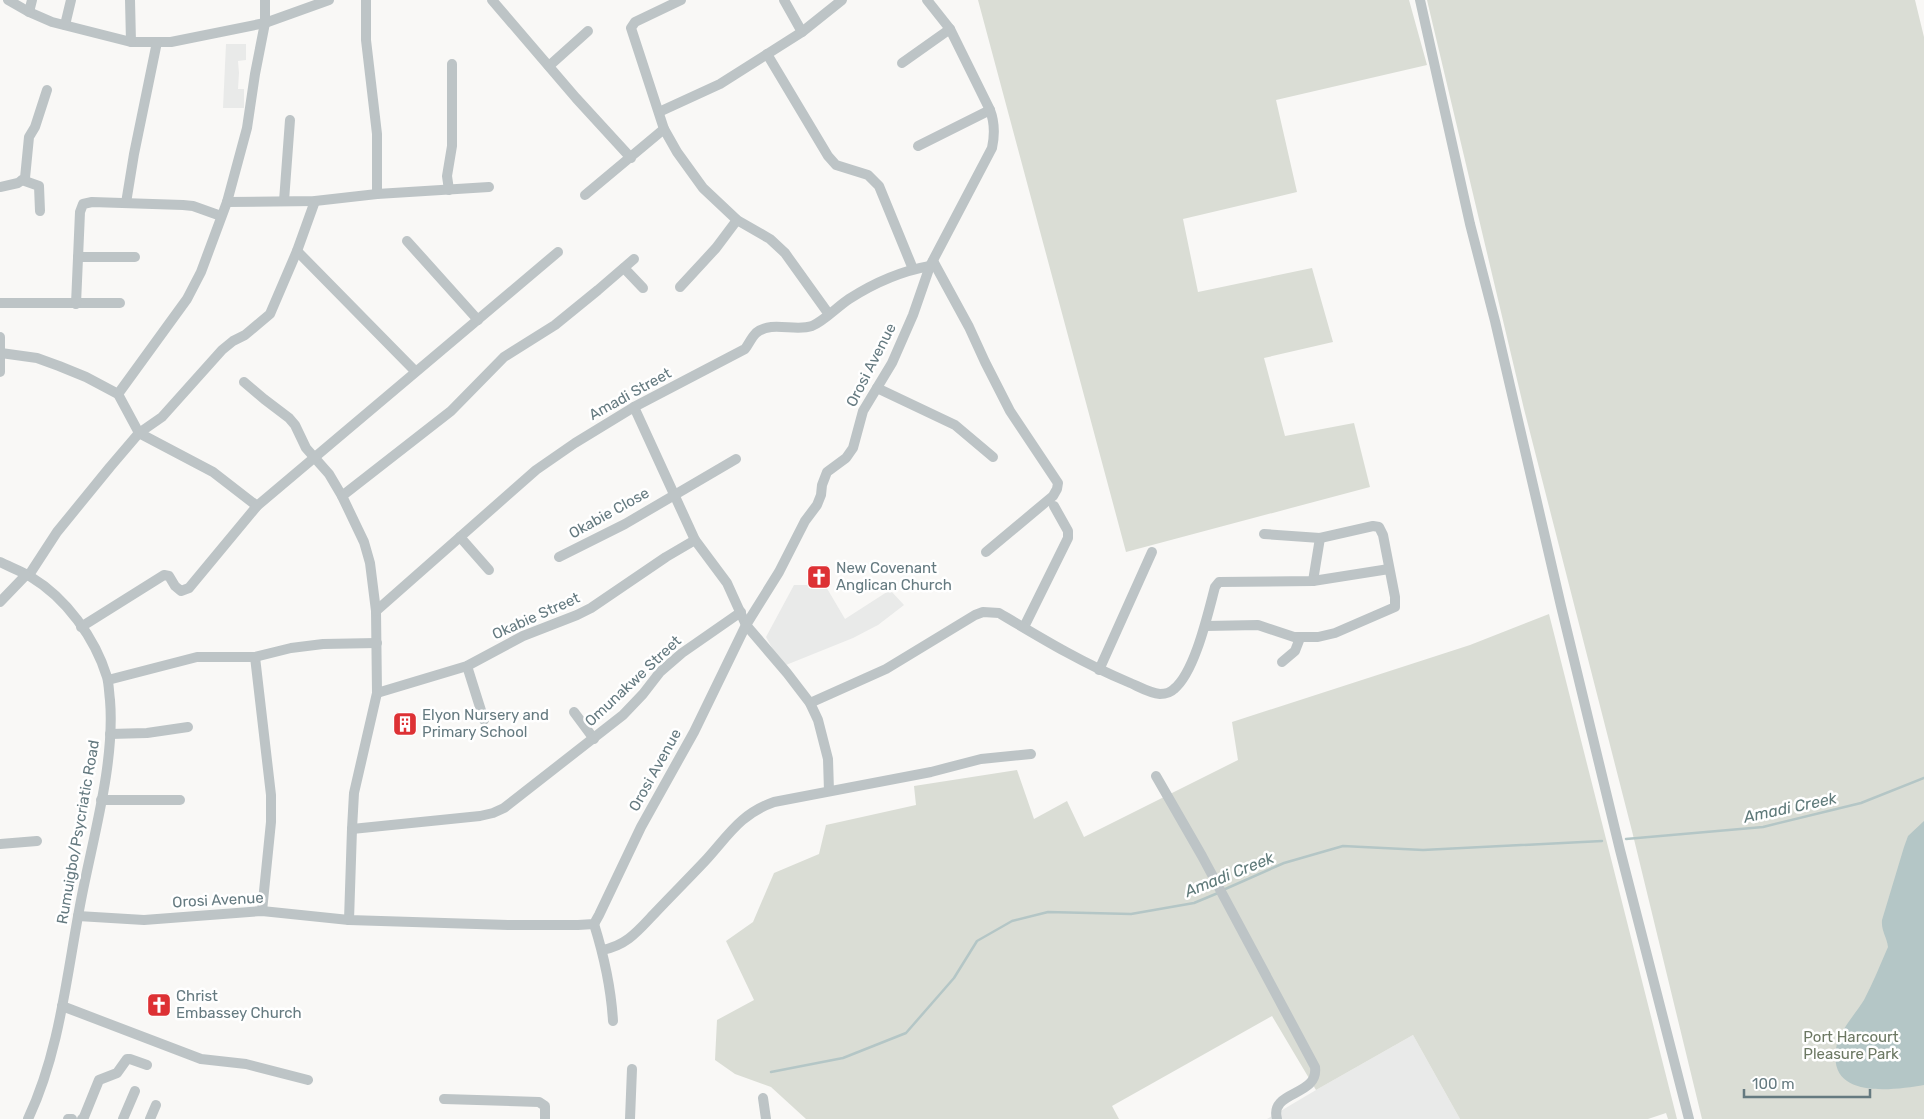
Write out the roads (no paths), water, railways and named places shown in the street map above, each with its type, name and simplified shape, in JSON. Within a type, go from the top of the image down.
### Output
[{"type":"street","points":[[8,0],[28,12],[65,25],[131,42],[171,42],[265,23],[329,0]]},
{"type":"street","points":[[28,12],[32,0]]},
{"type":"street","points":[[65,25],[71,0]]},
{"type":"street","points":[[130,0],[131,42]]},
{"type":"street","points":[[118,394],[187,299],[201,272],[227,202],[247,128],[265,23],[265,0]]},
{"type":"street","points":[[366,0],[366,40],[377,134],[377,194]]},
{"type":"street","points":[[492,0],[630,158]]},
{"type":"street","points":[[681,0],[635,22],[631,28],[664,130],[703,188],[737,220],[770,239],[785,253],[828,314]]},
{"type":"street","points":[[784,0],[802,32]]},
{"type":"street","points":[[659,112],[720,84],[802,32],[842,0]]},
{"type":"street","name":"Orosi Avenue","points":[[78,916],[144,920],[262,911],[350,920],[508,925],[594,924],[640,827],[694,732],[746,625],[778,572],[805,521],[817,505],[827,472],[850,454],[863,411],[892,363],[932,264],[992,148],[995,136],[994,120],[990,110],[950,29],[927,0]]},
{"type":"street","points":[[1420,0],[1470,224],[1495,321],[1561,606],[1620,850],[1689,1119]]},
{"type":"street","points":[[902,63],[950,29]]},
{"type":"street","points":[[549,66],[588,31]]},
{"type":"street","points":[[126,203],[157,42]]},
{"type":"street","points":[[767,54],[828,156],[836,165],[868,175],[878,186],[913,269]]},
{"type":"street","points":[[450,190],[447,176],[452,146],[452,64]]},
{"type":"street","points":[[22,180],[26,172],[29,136],[47,90]]},
{"type":"street","points":[[918,146],[990,110]]},
{"type":"street","points":[[284,201],[290,120]]},
{"type":"street","points":[[585,195],[664,130]]},
{"type":"street","points":[[0,187],[22,180],[39,186],[40,211]]},
{"type":"street","points":[[227,202],[315,201],[377,194],[489,187]]},
{"type":"street","points":[[0,602],[28,575],[57,532],[139,433],[162,417],[233,340],[246,335],[270,314],[298,252],[315,201]]},
{"type":"street","points":[[76,304],[80,212],[83,204],[92,202],[193,206],[221,216]]},
{"type":"street","points":[[680,287],[716,248],[737,220]]},
{"type":"street","points":[[407,241],[478,320]]},
{"type":"street","points":[[298,252],[414,371]]},
{"type":"street","points":[[81,627],[164,575],[169,576],[175,586],[181,591],[189,588],[257,506],[354,426],[414,371],[558,252]]},
{"type":"street","points":[[78,257],[135,257]]},
{"type":"street","points":[[342,496],[451,410],[504,357],[555,325],[634,259]]},
{"type":"street","points":[[932,264],[969,328],[984,362],[1010,411],[1058,483],[1053,496],[986,552]]},
{"type":"street","name":"Amadi Street","points":[[376,611],[536,470],[575,443],[634,407],[745,349],[751,339],[763,329],[778,327],[802,328],[818,323],[850,298],[887,278],[932,264]]},
{"type":"street","points":[[624,268],[643,288]]},
{"type":"street","points":[[0,303],[120,303]]},
{"type":"street","points":[[0,337],[0,372]]},
{"type":"street","points":[[1,353],[36,358],[59,366],[86,377],[118,394],[139,433],[214,472],[257,506]]},
{"type":"street","points":[[244,382],[295,425],[314,459],[329,474],[342,496],[364,542],[370,563],[376,611],[378,693],[354,793],[350,920]]},
{"type":"street","points":[[877,388],[955,425],[993,457]]},
{"type":"street","points":[[634,407],[695,540],[727,583],[746,625],[787,672],[810,703],[818,720],[828,759],[829,791]]},
{"type":"street","name":"Okabie Close","points":[[559,557],[624,524],[736,458]]},
{"type":"street","points":[[1024,627],[1068,538],[1068,531],[1054,506]]},
{"type":"street","points":[[1206,626],[1258,625],[1300,638],[1318,638],[1393,609],[1396,603],[1383,535],[1379,526],[1320,538],[1264,534]]},
{"type":"street","points":[[460,537],[489,570]]},
{"type":"street","points":[[1313,581],[1320,538]]},
{"type":"street","name":"Okabie Street","points":[[378,693],[467,666],[523,636],[591,608],[666,557],[695,540]]},
{"type":"street","points":[[1100,670],[1152,552]]},
{"type":"street","name":"Rumuigbo/Psycriatic Road","points":[[0,562],[28,575],[52,591],[74,616],[101,662],[108,680],[111,714],[101,800],[62,1006],[45,1076],[28,1119]]},
{"type":"street","points":[[810,703],[886,669],[960,623],[983,612],[1000,612],[1058,649],[1100,670],[1150,691],[1160,694],[1170,692],[1176,688],[1186,674],[1206,626],[1215,587],[1219,582],[1313,581],[1389,569]]},
{"type":"street","name":"Omunakwe Street","points":[[352,829],[454,819],[493,813],[504,808],[623,715],[660,672],[682,653],[740,612]]},
{"type":"street","points":[[1282,662],[1295,651],[1300,638]]},
{"type":"street","points":[[108,680],[197,657],[255,657],[291,648],[323,644],[377,643]]},
{"type":"street","points":[[255,657],[271,795],[262,911]]},
{"type":"street","points":[[467,666],[484,720]]},
{"type":"street","points":[[574,712],[594,739]]},
{"type":"street","points":[[110,734],[147,733],[188,727]]},
{"type":"street","points":[[602,950],[620,945],[636,933],[746,815],[757,808],[774,802],[931,772],[981,759],[1031,754]]},
{"type":"street","points":[[1156,776],[1218,886],[1315,1067],[1315,1076],[1310,1085],[1280,1103],[1276,1111],[1277,1119]]},
{"type":"street","points":[[101,800],[180,800]]},
{"type":"street","points":[[0,844],[37,841]]},
{"type":"street","points":[[594,924],[602,950],[611,993],[613,1021]]},
{"type":"street","points":[[62,1006],[201,1060],[246,1064],[308,1080]]},
{"type":"street","points":[[82,1119],[99,1080],[117,1073],[127,1059],[130,1058],[147,1065]]},
{"type":"street","points":[[630,1119],[632,1069]]},
{"type":"street","points":[[122,1119],[135,1091]]},
{"type":"street","points":[[444,1098],[539,1102],[545,1106],[545,1119]]},
{"type":"street","points":[[764,1098],[766,1119]]},
{"type":"street","points":[[150,1119],[156,1105]]},
{"type":"waterway","name":"Amadi Creek","points":[[1626,839],[1763,827],[1861,803],[1924,778]]},
{"type":"waterway","name":"Amadi Creek","points":[[1223,890],[1284,863],[1343,846],[1423,850],[1602,841]]},
{"type":"waterway","name":"Amadi Creek","points":[[771,1072],[843,1058],[906,1033],[954,978],[977,941],[1012,921],[1048,912],[1131,914],[1194,903],[1218,893]]},
{"type":"place","name":"New Covenant Anglican Church","points":[[819,577]]},
{"type":"place","name":"Elyon Nursery and Primary School","points":[[405,724]]},
{"type":"place","name":"Christ Embassey Church","points":[[159,1005]]},
{"type":"park label","name":"Port Harcourt Pleasure Park","points":[[1851,1046]]}]
